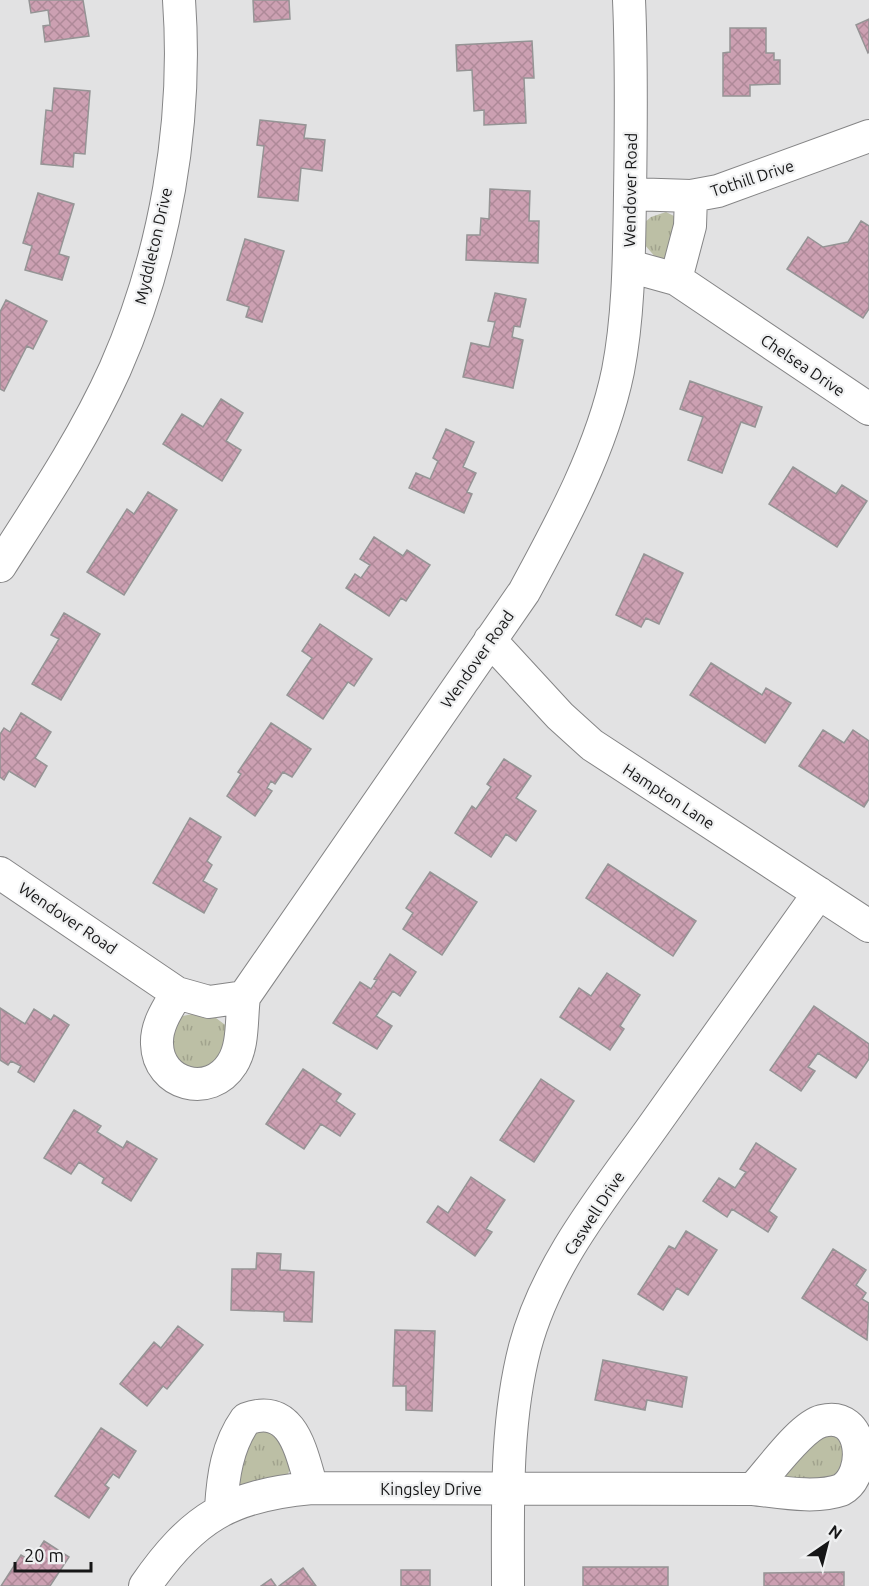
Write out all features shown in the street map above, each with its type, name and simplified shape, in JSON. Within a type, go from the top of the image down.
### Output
[{"type":"street","name":"Myddleton Drive","points":[[0,566],[83,431],[114,371],[142,302],[163,220],[176,131],[179,68],[178,0]]},
{"type":"street","name":"Wendover Road","points":[[0,873],[177,993],[209,1002],[244,997],[524,592],[554,537],[598,434],[618,373],[629,266],[629,0]]},
{"type":"street","name":"Tothill Drive","points":[[630,194],[691,196],[718,191],[869,136]]},
{"type":"street","points":[[676,279],[690,226],[691,196]]},
{"type":"street","name":"Chelsea Drive","points":[[629,266],[676,279],[869,409]]},
{"type":"street","name":"Hampton Lane","points":[[490,640],[560,716],[592,745],[869,926]]},
{"type":"street","name":"Caswell Drive","points":[[508,1586],[509,1489],[516,1389],[525,1347],[538,1309],[583,1225],[819,893]]},
{"type":"street","points":[[177,993],[160,1026],[157,1042],[159,1057],[168,1073],[182,1082],[197,1085],[222,1076],[233,1064],[239,1047],[244,997]]},
{"type":"street","points":[[221,1509],[222,1486],[230,1447],[246,1419],[262,1413],[282,1420],[292,1431],[312,1488]]},
{"type":"street","name":"Kingsley Drive","points":[[145,1586],[190,1533],[221,1509],[253,1496],[312,1488],[753,1489]]},
{"type":"green space","points":[[666,212],[678,218],[672,249],[664,259],[657,259],[644,244],[644,223],[651,217]]},
{"type":"green space","points":[[197,1013],[216,1018],[228,1027],[227,1054],[195,1077],[166,1046],[178,1017]]},
{"type":"green space","points":[[251,1431],[276,1431],[291,1466],[288,1474],[242,1485],[238,1482]]},
{"type":"green space","points":[[836,1433],[852,1460],[830,1479],[785,1479],[782,1474],[816,1439]]},
{"type":"building","points":[[29,0],[83,0],[89,36],[45,42],[43,26],[50,25],[48,10],[31,13]]},
{"type":"building","points":[[253,0],[289,0],[290,19],[254,22]]},
{"type":"building","points":[[869,19],[869,52],[868,53],[856,25]]},
{"type":"building","points":[[730,28],[766,28],[766,53],[774,53],[774,60],[780,60],[780,84],[750,85],[750,96],[723,96],[723,53],[730,52]]},
{"type":"building","points":[[532,41],[534,78],[524,78],[526,123],[484,125],[484,110],[474,111],[472,70],[457,71],[456,45]]},
{"type":"building","points":[[54,88],[90,91],[85,154],[74,153],[73,167],[41,164],[46,110],[52,111]]},
{"type":"building","points":[[260,120],[306,125],[304,138],[325,140],[322,171],[301,168],[298,201],[258,197],[264,146],[257,145]]},
{"type":"building","points":[[490,189],[530,191],[529,221],[539,221],[538,263],[466,260],[467,235],[480,235],[481,218],[489,219]]},
{"type":"building","points":[[38,193],[74,204],[59,254],[69,257],[62,280],[25,270],[32,246],[23,243]]},
{"type":"building","points":[[861,221],[869,226],[869,309],[863,318],[787,269],[808,237],[823,247],[848,242]]},
{"type":"building","points":[[245,239],[284,251],[262,322],[246,317],[249,307],[227,300]]},
{"type":"building","points":[[495,293],[526,299],[520,327],[514,326],[512,337],[523,340],[513,388],[463,377],[471,343],[489,347],[495,322],[488,321]]},
{"type":"building","points":[[6,300],[47,321],[33,349],[27,346],[4,391],[0,389],[0,312]]},
{"type":"building","points":[[690,381],[762,407],[755,427],[741,422],[722,473],[688,460],[703,417],[680,409]]},
{"type":"building","points":[[221,399],[243,413],[226,441],[241,450],[222,481],[163,444],[182,414],[203,427]]},
{"type":"building","points":[[446,429],[474,442],[463,467],[476,473],[467,492],[472,494],[464,513],[409,488],[416,473],[430,479],[438,461],[433,458]]},
{"type":"building","points":[[793,467],[836,494],[842,485],[867,501],[837,547],[769,504]]},
{"type":"building","points":[[148,492],[177,510],[124,595],[87,572],[127,509],[134,514]]},
{"type":"building","points":[[374,537],[403,556],[407,550],[430,565],[406,601],[401,598],[389,616],[346,588],[355,574],[361,578],[370,565],[360,559]]},
{"type":"building","points":[[644,554],[683,573],[659,624],[646,618],[641,627],[616,615]]},
{"type":"building","points":[[64,613],[100,634],[61,700],[32,684],[59,639],[51,635]]},
{"type":"building","points":[[320,624],[372,659],[354,686],[348,682],[323,719],[287,695],[312,658],[302,651]]},
{"type":"building","points":[[711,663],[762,695],[766,688],[791,703],[765,743],[690,695]]},
{"type":"building","points":[[21,713],[51,732],[35,758],[47,766],[35,787],[9,771],[4,780],[0,777],[0,734],[4,728],[10,732]]},
{"type":"building","points":[[271,723],[311,749],[292,777],[283,772],[275,784],[271,781],[267,788],[272,791],[255,816],[227,796],[241,774],[238,772]]},
{"type":"building","points":[[823,730],[844,743],[853,730],[869,741],[869,799],[864,807],[799,766]]},
{"type":"building","points":[[504,759],[531,776],[516,798],[536,811],[516,841],[506,834],[491,857],[455,833],[472,806],[476,809],[491,787],[487,784]]},
{"type":"building","points":[[190,818],[221,837],[207,861],[212,865],[203,881],[217,889],[204,913],[153,883]]},
{"type":"building","points":[[608,864],[696,921],[673,956],[586,898]]},
{"type":"building","points":[[430,872],[477,902],[442,955],[403,929],[413,913],[406,908]]},
{"type":"building","points":[[390,954],[416,972],[400,996],[393,991],[376,1016],[392,1026],[377,1049],[333,1023],[360,982],[371,989],[377,980],[374,979]]},
{"type":"building","points":[[607,973],[640,995],[620,1026],[624,1029],[610,1050],[560,1017],[579,988],[591,996]]},
{"type":"building","points":[[814,1006],[869,1044],[869,1059],[856,1078],[818,1053],[808,1067],[815,1071],[801,1091],[770,1070]]},
{"type":"building","points":[[0,1008],[25,1024],[34,1009],[51,1020],[54,1015],[69,1025],[34,1082],[18,1072],[21,1066],[11,1061],[8,1065],[0,1060]]},
{"type":"building","points":[[303,1069],[341,1094],[336,1101],[355,1114],[340,1136],[321,1124],[304,1149],[266,1124]]},
{"type":"building","points":[[541,1079],[574,1101],[534,1162],[500,1140]]},
{"type":"building","points":[[74,1110],[101,1126],[97,1132],[123,1148],[127,1141],[157,1159],[131,1201],[102,1183],[104,1178],[79,1162],[71,1174],[44,1158]]},
{"type":"building","points":[[756,1143],[796,1169],[769,1211],[777,1217],[768,1232],[732,1209],[727,1217],[703,1201],[719,1178],[735,1188],[746,1172],[740,1169]]},
{"type":"building","points":[[471,1177],[505,1200],[486,1229],[492,1232],[475,1256],[427,1222],[438,1206],[448,1213]]},
{"type":"building","points":[[686,1231],[717,1250],[688,1295],[677,1288],[663,1310],[638,1294],[669,1246],[675,1249]]},
{"type":"building","points":[[833,1249],[866,1270],[856,1285],[866,1293],[862,1299],[869,1303],[867,1340],[802,1298]]},
{"type":"building","points":[[257,1253],[281,1254],[280,1270],[314,1272],[312,1322],[284,1321],[284,1312],[231,1310],[232,1269],[256,1269]]},
{"type":"building","points":[[178,1326],[203,1345],[167,1389],[163,1386],[147,1406],[120,1384],[154,1342],[161,1348]]},
{"type":"building","points":[[395,1330],[435,1331],[432,1411],[406,1410],[406,1386],[393,1386]]},
{"type":"building","points":[[603,1360],[687,1377],[682,1407],[647,1400],[645,1410],[595,1400]]},
{"type":"building","points":[[101,1428],[136,1451],[119,1478],[113,1474],[105,1485],[109,1488],[89,1518],[55,1496]]},
{"type":"building","points":[[44,1541],[69,1557],[50,1586],[1,1586],[21,1555],[31,1561]]},
{"type":"building","points":[[583,1567],[668,1567],[668,1586],[583,1586]]},
{"type":"building","points":[[303,1568],[316,1586],[279,1586]]},
{"type":"building","points":[[401,1570],[430,1570],[430,1586],[401,1586]]},
{"type":"building","points":[[844,1572],[844,1586],[764,1586],[764,1573]]},
{"type":"building","points":[[271,1579],[276,1586],[261,1586]]}]
